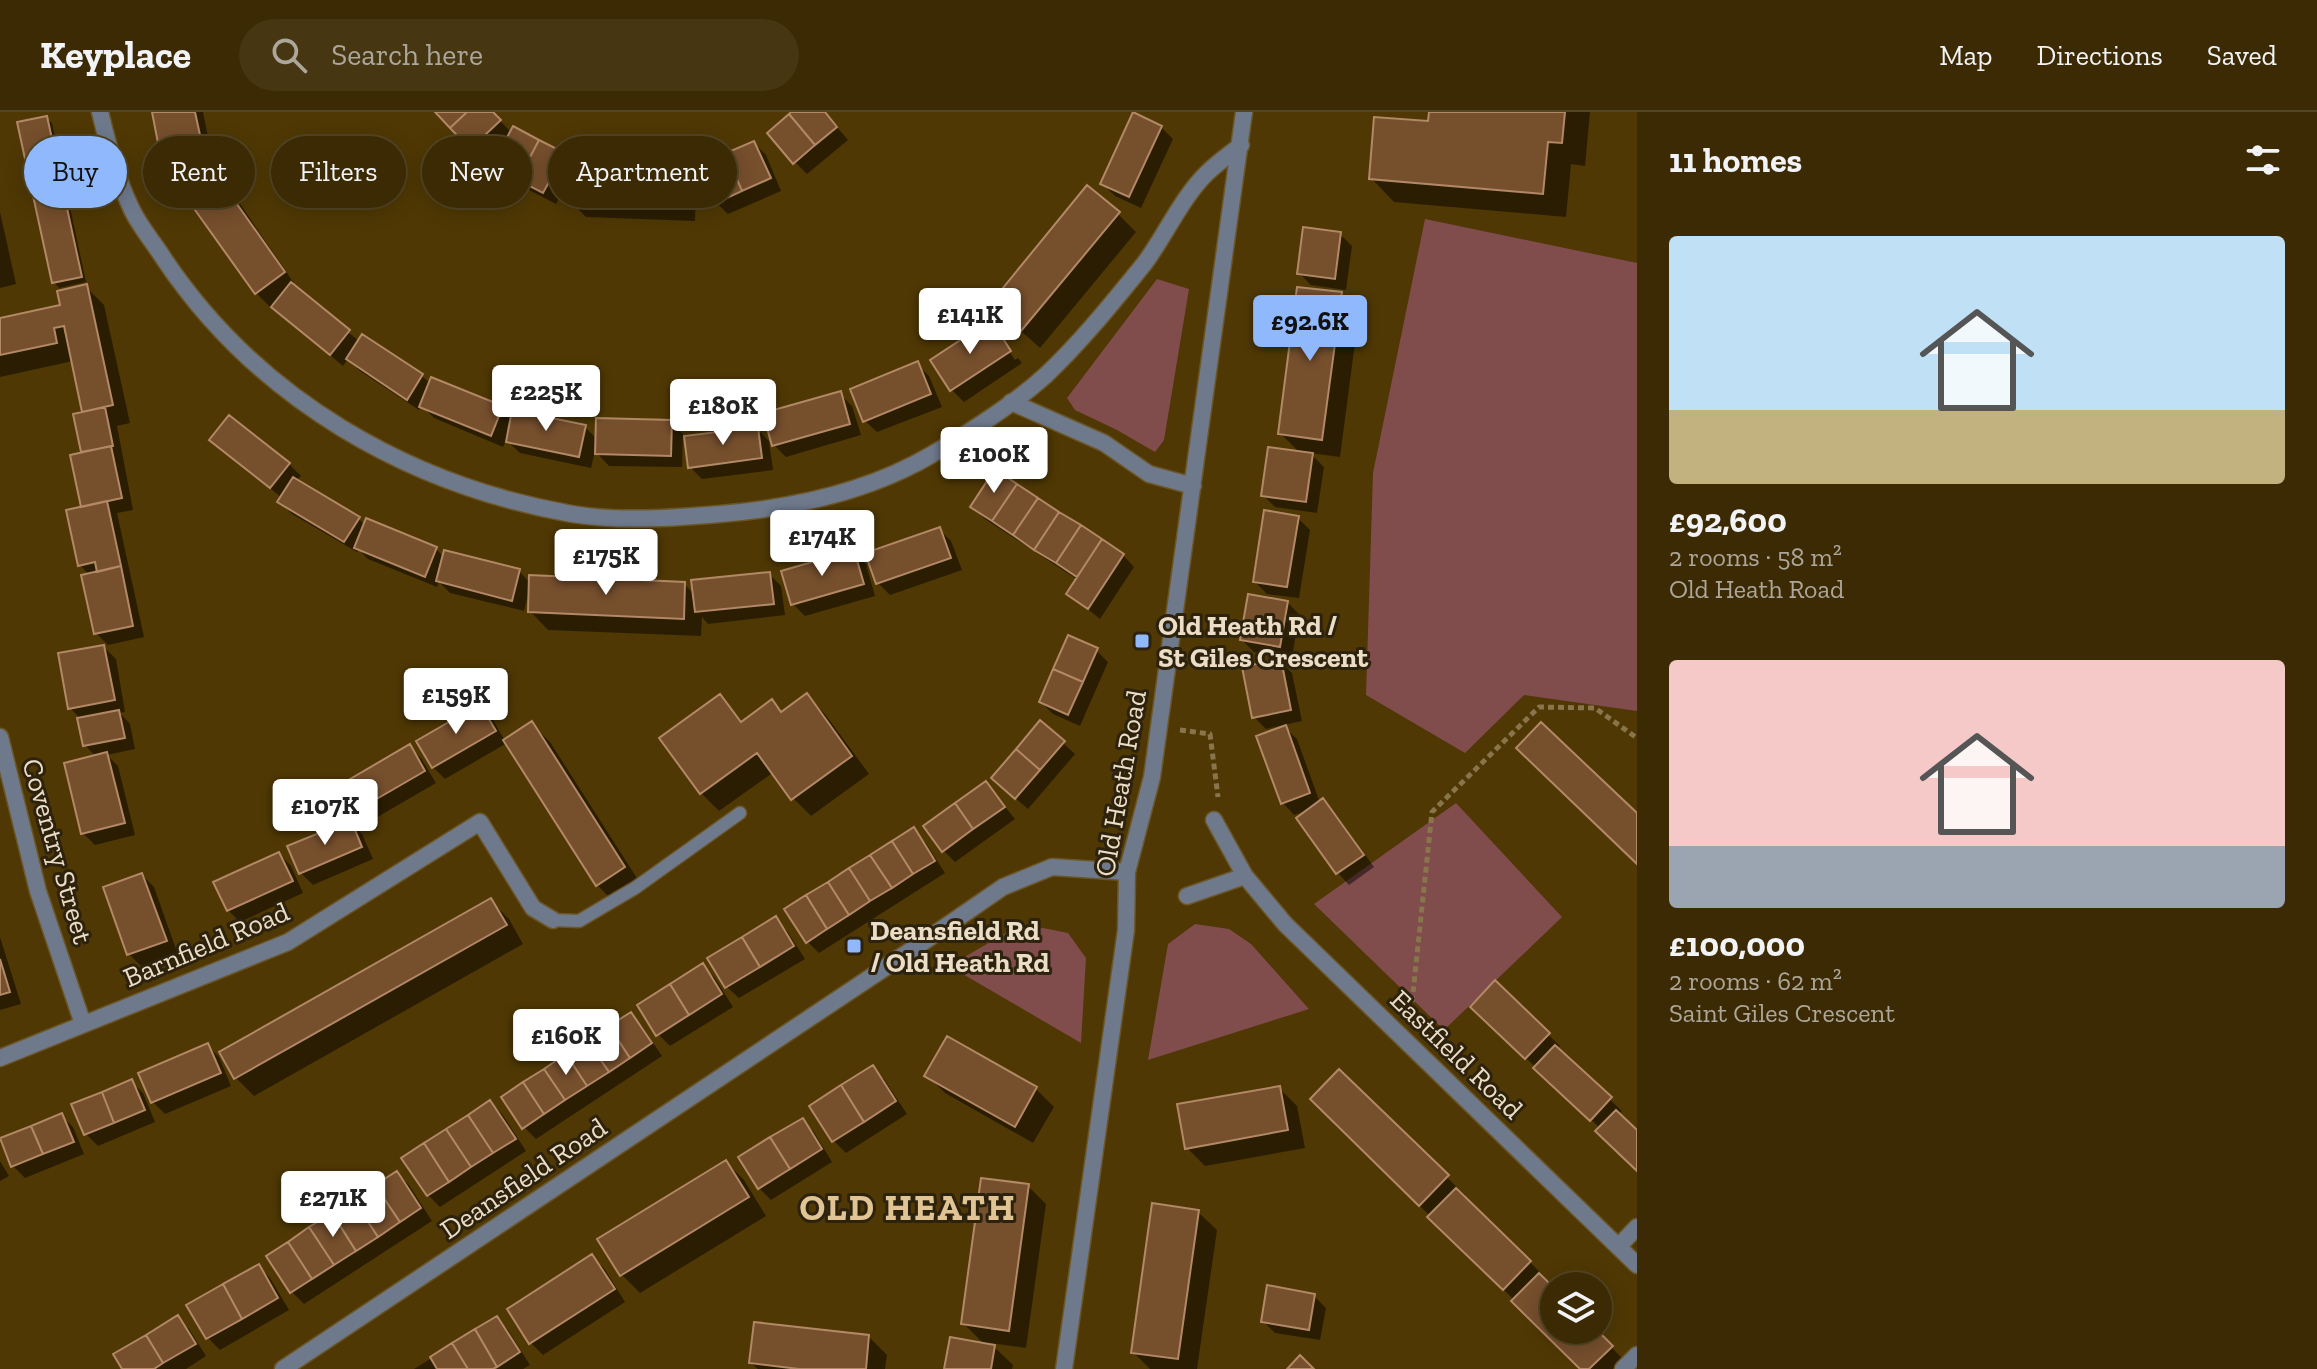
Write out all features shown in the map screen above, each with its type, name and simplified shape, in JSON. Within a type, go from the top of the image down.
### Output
[{"type":"street","points":[[100,112],[110,154],[133,212],[192,300],[244,354],[312,410],[371,447],[442,477],[575,514],[625,517],[707,515],[791,506],[881,478],[929,456],[1043,378],[1146,262],[1205,175],[1241,145]]},
{"type":"street","name":"Old Heath Road","points":[[1064,1369],[1126,930],[1127,872],[1152,777],[1244,112]]},
{"type":"street","points":[[1011,402],[1104,443],[1149,474],[1193,486]]},
{"type":"street","name":"Coventry Street","points":[[0,737],[38,891],[83,1024]]},
{"type":"street","name":"Eastfield Road","points":[[1214,820],[1245,876],[1285,924],[1637,1265]]},
{"type":"street","name":"Barnfield Road","points":[[0,1058],[288,942],[480,822],[533,908],[553,920]]},
{"type":"street","name":"Deansfield Road","points":[[283,1369],[1003,887],[1052,867],[1127,872]]},
{"type":"street","points":[[1187,896],[1245,876]]},
{"type":"street","points":[[1619,1246],[1637,1227]]},
{"type":"street","points":[[1623,1369],[1637,1355]]},
{"type":"lane","points":[[553,920],[579,921],[635,888],[740,813]]},
{"type":"path","points":[[1407,1043],[1432,812],[1539,707],[1595,708],[1637,738]]},
{"type":"path","points":[[1159,728],[1210,734],[1219,799],[1214,820]]},
{"type":"shaded area","points":[[1425,219],[1637,263],[1637,711],[1524,695],[1465,753],[1366,695],[1373,473]]},
{"type":"shaded area","points":[[1157,279],[1189,289],[1164,440],[1155,452],[1075,410],[1067,398]]},
{"type":"shaded area","points":[[1456,803],[1562,917],[1444,1030],[1314,904]]},
{"type":"shaded area","points":[[1195,924],[1229,929],[1251,944],[1309,1009],[1148,1060],[1168,944]]},
{"type":"shaded area","points":[[1043,928],[1068,933],[1086,958],[1081,1043],[949,966],[1011,930]]},
{"type":"building","points":[[152,112],[195,112],[200,135],[157,136]]},
{"type":"building","points":[[435,112],[467,112],[450,128]]},
{"type":"building","points":[[467,112],[493,112],[501,120],[484,136],[458,136],[450,128]]},
{"type":"building","points":[[825,112],[837,127],[815,145],[789,114]]},
{"type":"building","points":[[1133,112],[1162,126],[1129,197],[1100,184]]},
{"type":"building","points":[[1429,112],[1565,112],[1562,143],[1548,142],[1543,194],[1369,179],[1374,117],[1428,121]]},
{"type":"building","points":[[789,114],[815,145],[793,164],[767,133]]},
{"type":"building","points":[[47,116],[51,136],[24,136],[24,154],[17,122]]},
{"type":"building","points":[[513,126],[532,136],[508,136]]},
{"type":"building","points":[[532,136],[539,140],[532,153]]},
{"type":"building","points":[[539,140],[548,144],[548,184],[543,193],[532,187],[532,153]]},
{"type":"building","points":[[754,141],[771,178],[742,191],[737,179],[737,148]]},
{"type":"building","points":[[1087,185],[1120,212],[1021,331],[989,305]]},
{"type":"building","points":[[36,208],[67,208],[82,277],[52,283]]},
{"type":"building","points":[[194,208],[240,208],[285,272],[255,294]]},
{"type":"building","points":[[1303,227],[1341,232],[1335,279],[1297,274]]},
{"type":"building","points":[[291,282],[350,330],[330,355],[271,307]]},
{"type":"building","points":[[87,284],[113,405],[82,412],[64,326],[54,328],[57,343],[0,355],[0,318],[60,305],[57,291]]},
{"type":"building","points":[[1297,287],[1342,292],[1322,440],[1278,434]]},
{"type":"building","points":[[991,320],[1011,351],[950,391],[930,360]]},
{"type":"building","points":[[362,334],[423,374],[407,400],[346,359]]},
{"type":"building","points":[[918,361],[931,394],[863,422],[850,389]]},
{"type":"building","points":[[431,377],[503,406],[491,436],[419,407]]},
{"type":"building","points":[[841,391],[850,424],[772,446],[763,413]]},
{"type":"building","points":[[105,407],[113,446],[81,452],[73,414]]},
{"type":"building","points":[[512,410],[586,425],[579,457],[506,442]]},
{"type":"building","points":[[229,415],[290,463],[270,488],[209,440]]},
{"type":"building","points":[[596,418],[672,420],[671,456],[595,454]]},
{"type":"building","points":[[758,427],[762,458],[688,468],[684,436]]},
{"type":"building","points":[[111,446],[122,498],[81,507],[70,455]]},
{"type":"building","points":[[1268,447],[1313,453],[1306,502],[1261,496]]},
{"type":"building","points":[[995,469],[1017,484],[992,521],[970,507]]},
{"type":"building","points":[[293,477],[360,517],[344,542],[277,502]]},
{"type":"building","points":[[1017,484],[1038,498],[1013,535],[992,521]]},
{"type":"building","points":[[1038,498],[1059,512],[1034,550],[1013,535]]},
{"type":"building","points":[[107,501],[121,566],[97,572],[95,562],[78,566],[66,510]]},
{"type":"building","points":[[1264,510],[1299,516],[1287,587],[1253,582]]},
{"type":"building","points":[[1059,512],[1081,525],[1056,563],[1034,550]]},
{"type":"building","points":[[366,518],[437,547],[425,577],[354,548]]},
{"type":"building","points":[[1081,525],[1102,539],[1077,577],[1056,563]]},
{"type":"building","points":[[940,527],[951,558],[876,584],[865,553]]},
{"type":"building","points":[[1102,539],[1124,554],[1088,609],[1066,594]]},
{"type":"building","points":[[444,550],[520,569],[512,601],[436,581]]},
{"type":"building","points":[[854,550],[864,584],[791,605],[781,571]]},
{"type":"building","points":[[121,566],[133,626],[94,634],[81,575]]},
{"type":"building","points":[[770,572],[774,604],[695,612],[691,580]]},
{"type":"building","points":[[529,575],[685,582],[684,619],[528,612]]},
{"type":"building","points":[[1248,594],[1288,601],[1280,647],[1240,640]]},
{"type":"building","points":[[1068,635],[1098,648],[1083,682],[1053,669]]},
{"type":"building","points":[[104,645],[115,700],[68,709],[58,653]]},
{"type":"building","points":[[1281,659],[1291,710],[1252,718],[1242,667]]},
{"type":"building","points":[[1053,669],[1083,682],[1068,715],[1039,702]]},
{"type":"building","points":[[807,693],[852,756],[791,800],[757,753],[700,794],[659,738],[720,694],[741,722],[772,699],[781,712]]},
{"type":"building","points":[[480,704],[496,731],[432,768],[416,741]]},
{"type":"building","points":[[119,710],[125,738],[83,746],[77,718]]},
{"type":"building","points":[[1040,720],[1065,741],[1040,770],[1016,749]]},
{"type":"building","points":[[532,721],[625,867],[596,886],[503,740]]},
{"type":"building","points":[[1541,722],[1637,813],[1637,864],[1516,748]]},
{"type":"building","points":[[1286,725],[1310,793],[1281,804],[1256,736]]},
{"type":"building","points":[[410,744],[425,771],[361,808],[345,782]]},
{"type":"building","points":[[1016,749],[1040,770],[1015,799],[991,778]]},
{"type":"building","points":[[107,752],[125,823],[81,834],[64,763]]},
{"type":"building","points":[[986,781],[1005,807],[973,829],[955,803]]},
{"type":"building","points":[[1323,798],[1364,855],[1336,874],[1296,818]]},
{"type":"building","points":[[955,803],[973,829],[942,852],[923,826]]},
{"type":"building","points":[[351,820],[362,847],[299,874],[287,846]]},
{"type":"building","points":[[914,827],[935,861],[913,874],[892,841]]},
{"type":"building","points":[[892,841],[913,874],[892,888],[870,855]]},
{"type":"building","points":[[279,852],[293,881],[227,911],[213,882]]},
{"type":"building","points":[[870,855],[892,888],[870,901],[849,868]]},
{"type":"building","points":[[849,868],[870,901],[849,915],[828,882]]},
{"type":"building","points":[[142,873],[167,941],[127,955],[103,887]]},
{"type":"building","points":[[828,882],[849,915],[827,929],[806,895]]},
{"type":"building","points":[[806,895],[827,929],[806,943],[784,909]]},
{"type":"building","points":[[491,898],[507,925],[234,1079],[219,1052]]},
{"type":"building","points":[[776,916],[794,946],[760,967],[742,937]]},
{"type":"building","points":[[742,937],[760,967],[725,988],[707,958]]},
{"type":"building","points":[[0,959],[10,992],[0,995]]},
{"type":"building","points":[[703,963],[722,994],[689,1015],[670,984]]},
{"type":"building","points":[[1495,980],[1550,1033],[1525,1059],[1470,1007]]},
{"type":"building","points":[[670,984],[689,1015],[656,1036],[637,1005]]},
{"type":"building","points":[[631,1012],[652,1043],[630,1058],[609,1026]]},
{"type":"building","points":[[609,1026],[630,1058],[609,1072],[587,1040]]},
{"type":"building","points":[[947,1036],[1037,1087],[1015,1127],[924,1076]]},
{"type":"building","points":[[587,1040],[609,1072],[587,1086],[566,1054]]},
{"type":"building","points":[[208,1043],[221,1073],[151,1103],[138,1073]]},
{"type":"building","points":[[1555,1045],[1612,1097],[1590,1121],[1533,1068]]},
{"type":"building","points":[[566,1054],[587,1086],[565,1100],[544,1069]]},
{"type":"building","points":[[873,1065],[896,1101],[864,1122],[841,1085]]},
{"type":"building","points":[[544,1069],[565,1100],[544,1114],[523,1082]]},
{"type":"building","points":[[1339,1069],[1449,1175],[1419,1206],[1310,1099]]},
{"type":"building","points":[[132,1079],[145,1110],[114,1123],[102,1092]]},
{"type":"building","points":[[523,1082],[544,1114],[522,1129],[501,1097]]},
{"type":"building","points":[[841,1085],[864,1122],[832,1142],[809,1106]]},
{"type":"building","points":[[1280,1086],[1288,1130],[1185,1149],[1177,1104]]},
{"type":"building","points":[[102,1092],[114,1123],[84,1135],[71,1104]]},
{"type":"building","points":[[490,1100],[516,1139],[493,1153],[468,1115]]},
{"type":"building","points":[[1616,1110],[1637,1130],[1637,1171],[1595,1131]]},
{"type":"building","points":[[62,1113],[74,1142],[43,1154],[31,1126]]},
{"type":"building","points":[[468,1115],[493,1153],[471,1167],[446,1129]]},
{"type":"building","points":[[803,1118],[822,1149],[790,1169],[770,1137]]},
{"type":"building","points":[[31,1126],[43,1154],[11,1167],[0,1138]]},
{"type":"building","points":[[446,1129],[471,1167],[449,1182],[424,1143]]},
{"type":"building","points":[[770,1137],[790,1169],[758,1189],[738,1157]]},
{"type":"building","points":[[424,1143],[449,1182],[427,1196],[401,1158]]},
{"type":"building","points":[[726,1160],[749,1197],[620,1276],[597,1239]]},
{"type":"building","points":[[397,1171],[421,1208],[400,1222],[375,1185]]},
{"type":"building","points":[[981,1178],[1029,1184],[1009,1331],[961,1324]]},
{"type":"building","points":[[375,1185],[400,1222],[378,1237],[353,1199]]},
{"type":"building","points":[[1456,1188],[1531,1261],[1503,1290],[1427,1217]]},
{"type":"building","points":[[353,1199],[378,1237],[356,1251],[332,1213]]},
{"type":"building","points":[[1152,1203],[1199,1210],[1178,1359],[1131,1353]]},
{"type":"building","points":[[332,1213],[356,1251],[334,1265],[309,1227]]},
{"type":"building","points":[[309,1227],[334,1265],[312,1279],[288,1242]]},
{"type":"building","points":[[288,1242],[312,1279],[290,1293],[266,1256]]},
{"type":"building","points":[[592,1254],[615,1289],[529,1344],[507,1309]]},
{"type":"building","points":[[259,1264],[278,1298],[242,1319],[223,1284]]},
{"type":"building","points":[[1539,1273],[1540,1330],[1511,1301]]},
{"type":"building","points":[[223,1284],[242,1319],[206,1339],[186,1305]]},
{"type":"building","points":[[1267,1285],[1315,1294],[1309,1330],[1261,1322]]},
{"type":"building","points":[[178,1315],[196,1344],[163,1363],[146,1335]]},
{"type":"building","points":[[497,1316],[520,1352],[497,1367],[475,1329]]},
{"type":"building","points":[[754,1322],[869,1335],[866,1369],[799,1369],[749,1363]]},
{"type":"building","points":[[475,1329],[497,1367],[468,1369],[452,1343]]},
{"type":"building","points":[[146,1335],[163,1363],[154,1369],[122,1369],[113,1354]]},
{"type":"building","points":[[950,1337],[995,1345],[991,1369],[944,1369]]},
{"type":"building","points":[[452,1343],[468,1369],[437,1369],[430,1357]]},
{"type":"building","points":[[1555,1344],[1613,1346],[1589,1369],[1580,1369]]},
{"type":"building","points":[[1300,1355],[1314,1369],[1287,1369]]},
{"type":"place","name":"Old Heath Rd / St Giles Crescent","points":[[1142,641]]},
{"type":"place","name":"Deansfield Rd / Old Heath Rd","points":[[854,946]]},
{"type":"district","name":"OLD HEATH","points":[[908,1207]]}]
